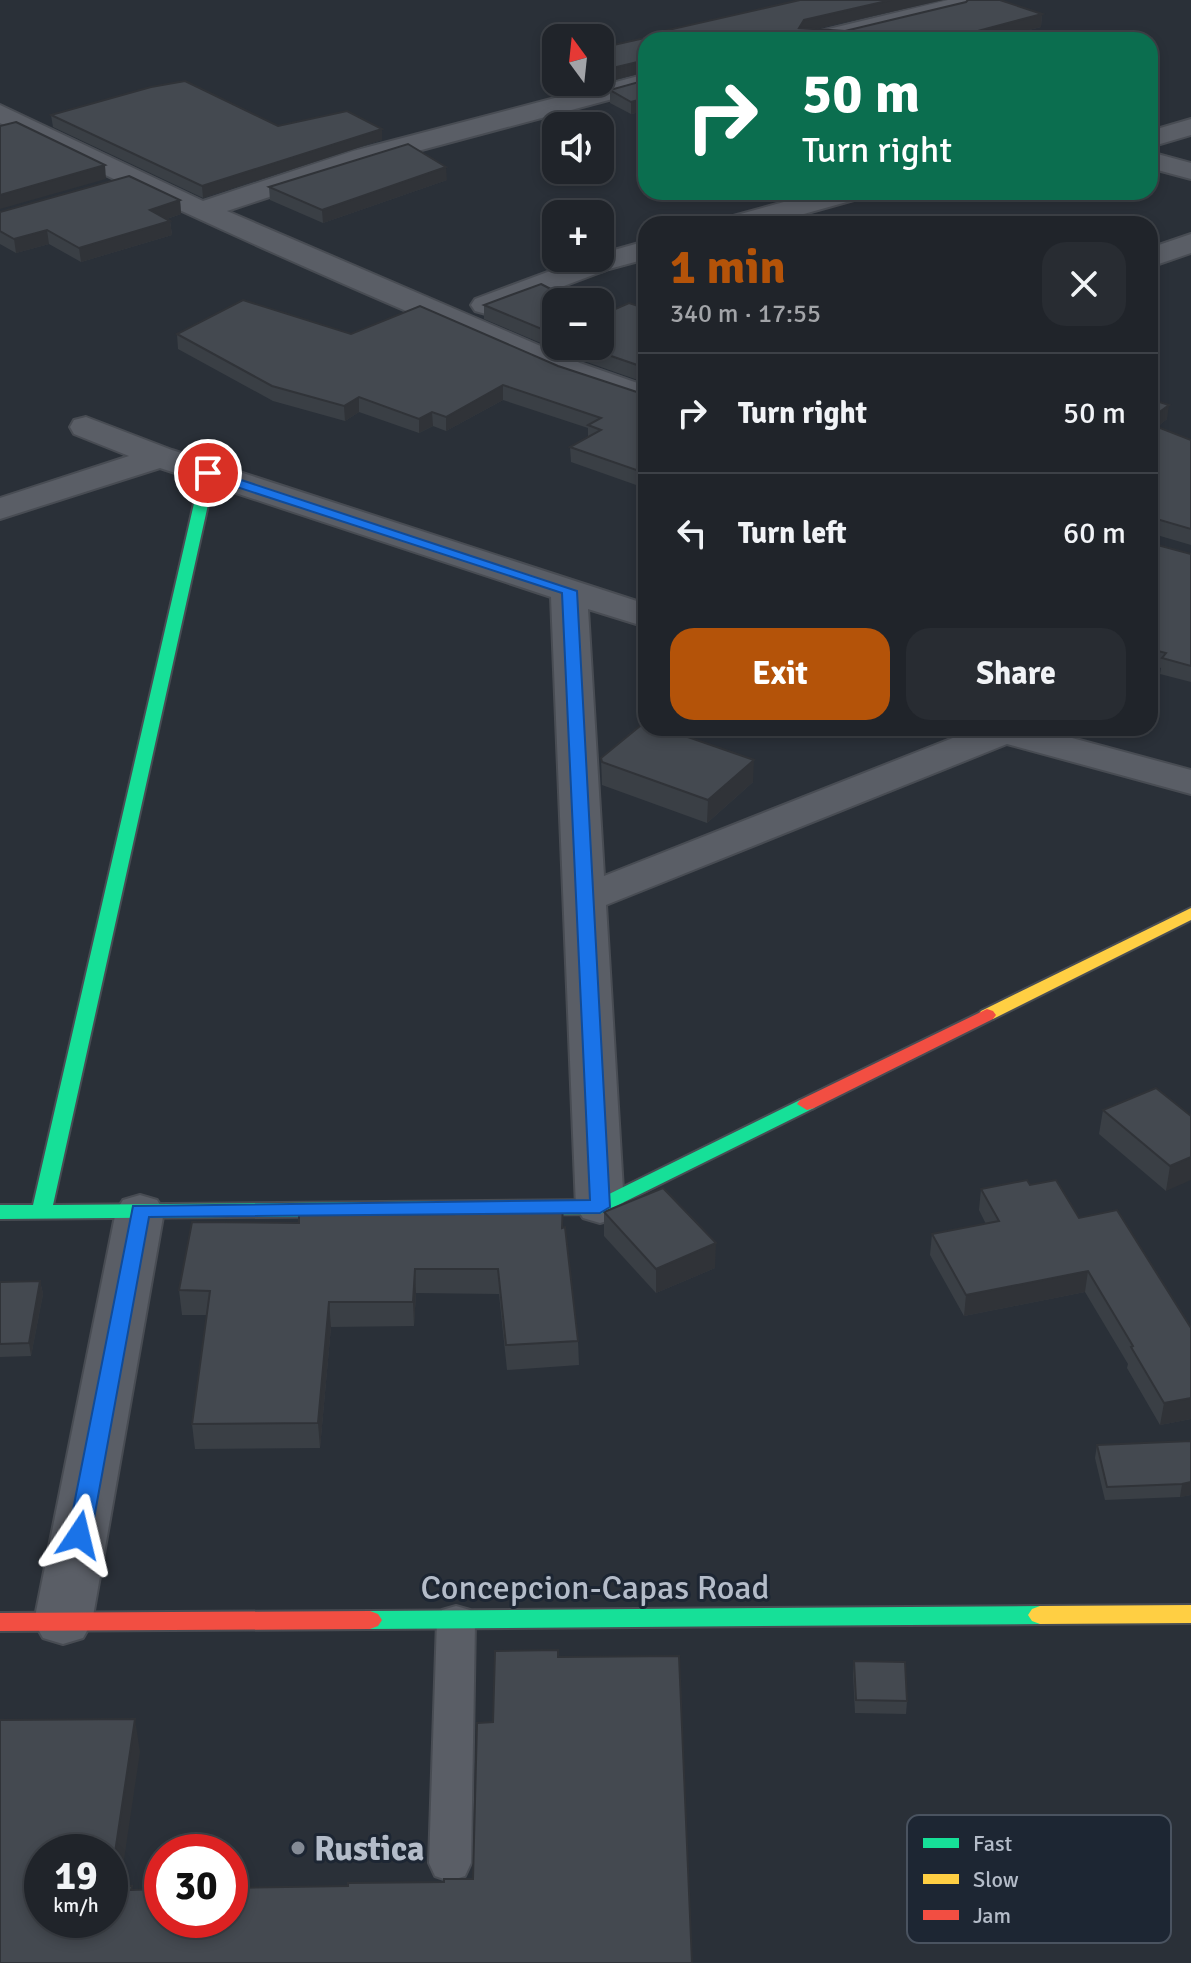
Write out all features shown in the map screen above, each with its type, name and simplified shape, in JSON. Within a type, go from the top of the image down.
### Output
[{"type":"street","points":[[846,32],[955,6],[966,0]]},
{"type":"street","points":[[202,210],[363,157],[638,84]]},
{"type":"street","points":[[0,113],[133,180],[333,269],[453,317],[569,370],[638,394]]},
{"type":"street","points":[[1158,137],[1191,127]]},
{"type":"street","points":[[1158,162],[1191,171]]},
{"type":"street","points":[[775,216],[826,200]]},
{"type":"street","points":[[1158,255],[1191,243]]},
{"type":"street","points":[[453,317],[599,263],[638,252]]},
{"type":"street","points":[[86,427],[160,457],[638,613]]},
{"type":"street","points":[[0,509],[160,457]]},
{"type":"street","points":[[41,1212],[208,473]]},
{"type":"street","points":[[569,591],[600,1207]]},
{"type":"street","points":[[585,898],[982,736]]},
{"type":"street","points":[[1019,736],[1191,782]]},
{"type":"street","points":[[0,1212],[600,1207],[1191,913]]},
{"type":"street","points":[[63,1622],[140,1211]]},
{"type":"street","name":"Concepcion-Capas Road","points":[[0,1622],[1191,1614]]},
{"type":"lane","points":[[104,188],[133,180]]},
{"type":"lane","points":[[450,1863],[456,1621]]},
{"type":"building","points":[[800,0],[891,0],[804,20],[799,28],[845,31],[968,0],[1000,0],[1042,14],[974,32],[668,30]]},
{"type":"building","points":[[638,40],[638,62],[614,68],[614,45]]},
{"type":"building","points":[[185,81],[278,126],[347,111],[382,129],[202,186],[51,115],[151,87]]},
{"type":"building","points":[[638,82],[638,100],[631,102],[614,92],[614,89]]},
{"type":"building","points":[[16,122],[105,165],[0,195],[0,126]]},
{"type":"building","points":[[408,144],[446,167],[322,210],[269,187]]},
{"type":"building","points":[[129,176],[180,200],[150,210],[170,221],[79,248],[47,230],[14,239],[0,231],[0,212]]},
{"type":"building","points":[[541,284],[549,288],[542,288],[542,329],[484,305]]},
{"type":"building","points":[[243,300],[351,334],[420,306],[542,360],[638,392],[638,471],[570,447],[601,430],[588,425],[601,418],[503,385],[446,417],[432,412],[419,419],[359,397],[344,406],[272,386],[177,334]]},
{"type":"building","points":[[629,303],[638,306],[638,365],[614,357],[614,310]]},
{"type":"building","points":[[1158,402],[1169,405],[1158,413]]},
{"type":"building","points":[[1158,427],[1191,440],[1191,529],[1158,519]]},
{"type":"building","points":[[1158,545],[1191,554],[1191,666],[1162,658],[1166,653],[1158,651]]},
{"type":"building","points":[[638,728],[638,736],[685,736],[754,760],[708,800],[602,762],[601,758]]},
{"type":"building","points":[[1156,1088],[1191,1116],[1191,1157],[1170,1166],[1103,1110]]},
{"type":"building","points":[[1027,1180],[1030,1185],[1056,1180],[1079,1218],[1117,1210],[1191,1328],[1191,1398],[1164,1403],[1088,1271],[966,1295],[932,1234],[999,1221],[981,1189]]},
{"type":"building","points":[[663,1188],[716,1243],[656,1269],[604,1212]]},
{"type":"building","points":[[459,1203],[563,1203],[562,1228],[565,1227],[578,1341],[506,1345],[498,1269],[415,1269],[413,1302],[329,1302],[318,1423],[192,1424],[210,1291],[179,1290],[192,1222],[299,1223],[299,1215],[458,1214]]},
{"type":"building","points":[[40,1281],[29,1343],[0,1344],[0,1282]]},
{"type":"building","points":[[1191,1441],[1191,1482],[1107,1487],[1097,1445]]},
{"type":"building","points":[[558,1650],[558,1657],[679,1656],[692,1963],[0,1963],[0,1720],[135,1719],[118,1834],[24,1834],[24,1938],[128,1938],[128,1886],[132,1886],[131,1890],[144,1890],[144,1938],[248,1938],[248,1888],[473,1879],[477,1723],[493,1722],[495,1651]]},
{"type":"building","points":[[854,1661],[905,1662],[907,1701],[856,1700]]},
{"type":"traffic: fast","points":[[41,1212],[208,473]]},
{"type":"traffic: fast","points":[[0,1212],[600,1207],[807,1104]]},
{"type":"traffic: fast","points":[[370,1620],[1040,1615]]},
{"type":"traffic: slow","points":[[987,1015],[1191,913]]},
{"type":"traffic: slow","points":[[1040,1615],[1191,1614]]},
{"type":"traffic: jam","points":[[807,1104],[987,1015]]},
{"type":"traffic: jam","points":[[0,1622],[370,1620]]},
{"type":"place","name":"Rustica","points":[[298,1848]]},
{"type":"route","points":[[79,1535],[140,1211],[600,1207],[569,591],[208,473]]}]
